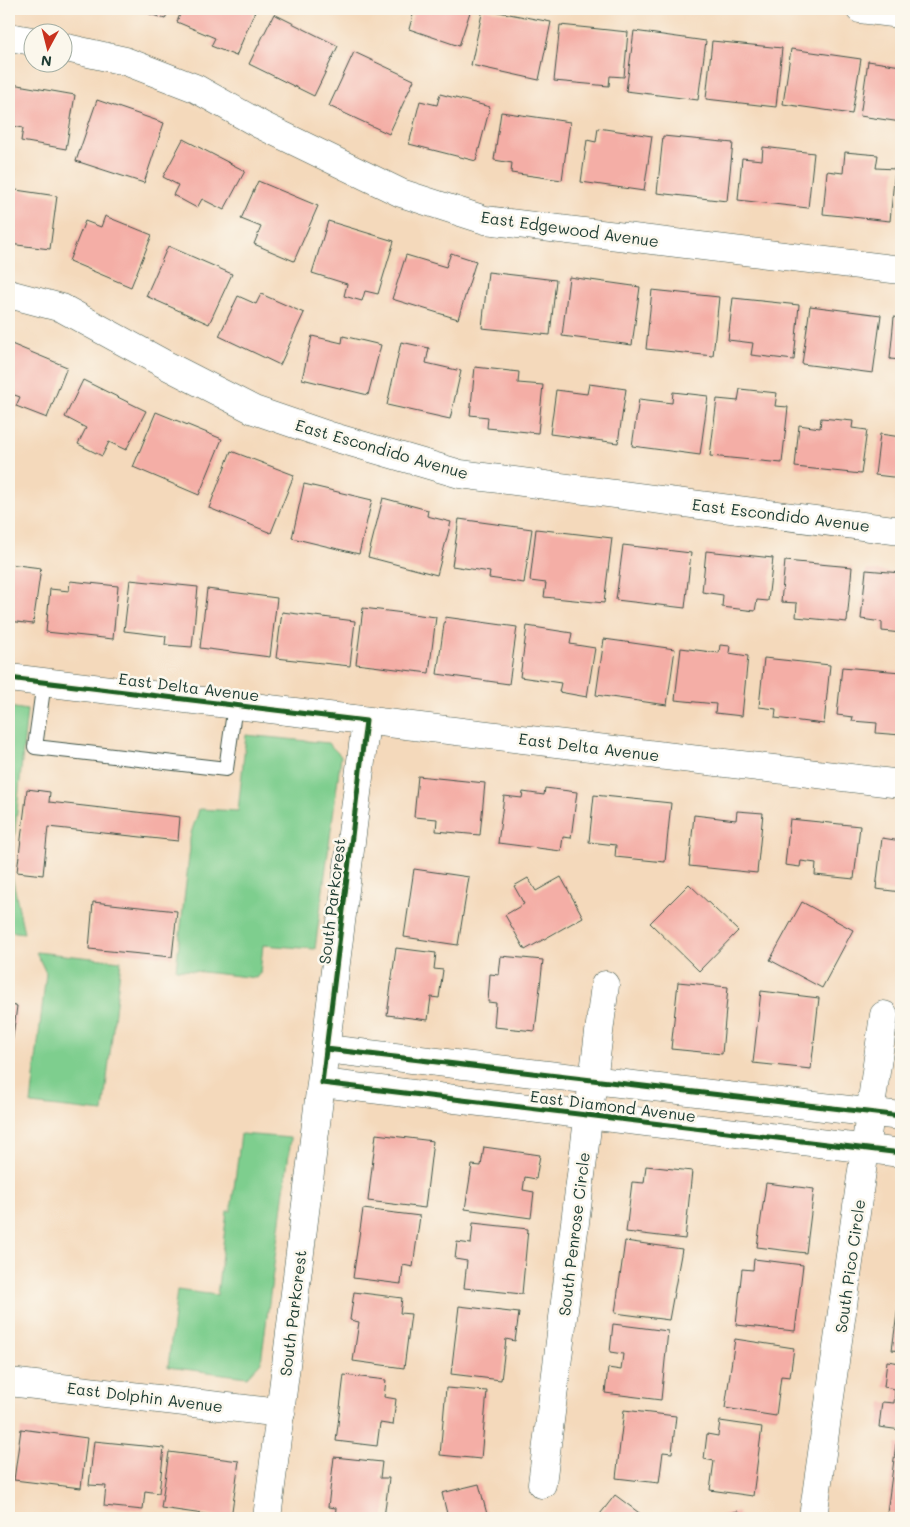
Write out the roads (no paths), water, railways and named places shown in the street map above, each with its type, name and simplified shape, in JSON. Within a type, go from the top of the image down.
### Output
[{"type":"street","points":[[860,9],[901,14]]},
{"type":"street","points":[[9,37],[22,39]]},
{"type":"street","name":"East Edgewood Avenue","points":[[72,49],[125,61],[195,88],[261,125],[401,193],[485,220],[901,270]]},
{"type":"street","name":"East Escondido Avenue","points":[[9,294],[62,308],[254,410],[330,436],[460,474],[901,531]]},
{"type":"street","name":"East Delta Avenue","points":[[9,678],[901,784]]},
{"type":"street","name":"South Parkcrest","points":[[268,1518],[366,721]]},
{"type":"street","name":"South Penrose Circle","points":[[542,1484],[590,1116],[605,985]]},
{"type":"street","name":"South Pico Circle","points":[[813,1517],[884,1014]]},
{"type":"street","name":"East Diamond Avenue","points":[[326,1049],[901,1116]]},
{"type":"street","name":"East Diamond Avenue","points":[[322,1083],[901,1153]]},
{"type":"street","name":"East Dolphin Avenue","points":[[9,1382],[280,1413]]},
{"type":"lane","points":[[44,682],[35,747],[226,768],[235,705]]}]
